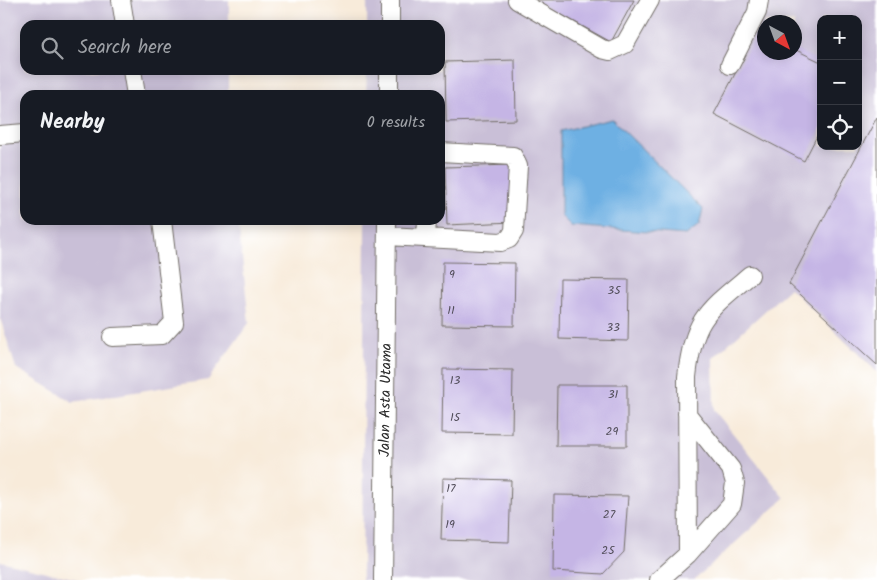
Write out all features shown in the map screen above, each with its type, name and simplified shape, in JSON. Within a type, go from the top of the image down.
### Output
[{"type":"street","points":[[121,0],[124,20]]},
{"type":"street","points":[[390,0],[390,20]]},
{"type":"street","points":[[517,0],[602,49],[610,51],[625,44],[650,0]]},
{"type":"street","points":[[730,65],[757,12],[759,0]]},
{"type":"street","points":[[133,75],[135,90]]},
{"type":"street","points":[[389,75],[389,90]]},
{"type":"street","points":[[0,135],[20,133]]},
{"type":"street","points":[[387,228],[427,229],[501,242],[509,239],[514,231],[518,166],[512,156],[445,152]]},
{"type":"street","points":[[112,337],[162,335],[174,322],[163,225]]},
{"type":"street","name":"Jalan Asta Utama","points":[[383,580],[387,228]]},
{"type":"street","points":[[688,554],[687,378],[690,349],[697,328],[711,308],[750,275]]},
{"type":"street","points":[[659,580],[688,554],[732,504],[735,484],[731,469],[687,414]]},
{"type":"shaded area","points":[[0,0],[229,0],[229,20],[20,20],[20,75],[228,75],[228,90],[20,90],[20,225],[239,225],[249,323],[208,380],[73,402],[16,368],[0,318]]},
{"type":"shaded area","points":[[367,0],[877,0],[877,372],[790,288],[713,358],[714,410],[785,498],[694,580],[362,580],[365,225],[445,225],[445,90],[366,90],[367,75],[445,75],[445,20],[367,20]]},
{"type":"shaded area","points":[[0,561],[80,580],[0,580]]},
{"type":"water","points":[[612,119],[703,209],[699,225],[686,235],[571,226],[561,216],[561,131]]},
{"type":"building","points":[[535,0],[634,0],[611,42]]},
{"type":"building","points":[[757,32],[757,60],[802,60],[802,53],[817,60],[817,136],[804,161],[714,114]]},
{"type":"building","points":[[515,60],[516,120],[446,122],[445,62]]},
{"type":"building","points":[[877,117],[877,365],[789,284],[860,150],[862,150],[862,145]]},
{"type":"building","points":[[512,165],[513,222],[447,225],[445,167]]},
{"type":"building","points":[[443,262],[515,263],[514,326],[442,325]]},
{"type":"building","points":[[560,279],[629,280],[628,341],[559,339]]},
{"type":"building","points":[[443,369],[513,370],[512,434],[442,433]]},
{"type":"building","points":[[557,385],[627,385],[627,446],[556,446]]},
{"type":"building","points":[[443,478],[511,480],[509,542],[441,540]]},
{"type":"building","points":[[554,495],[628,496],[624,552],[603,574],[553,571]]}]
